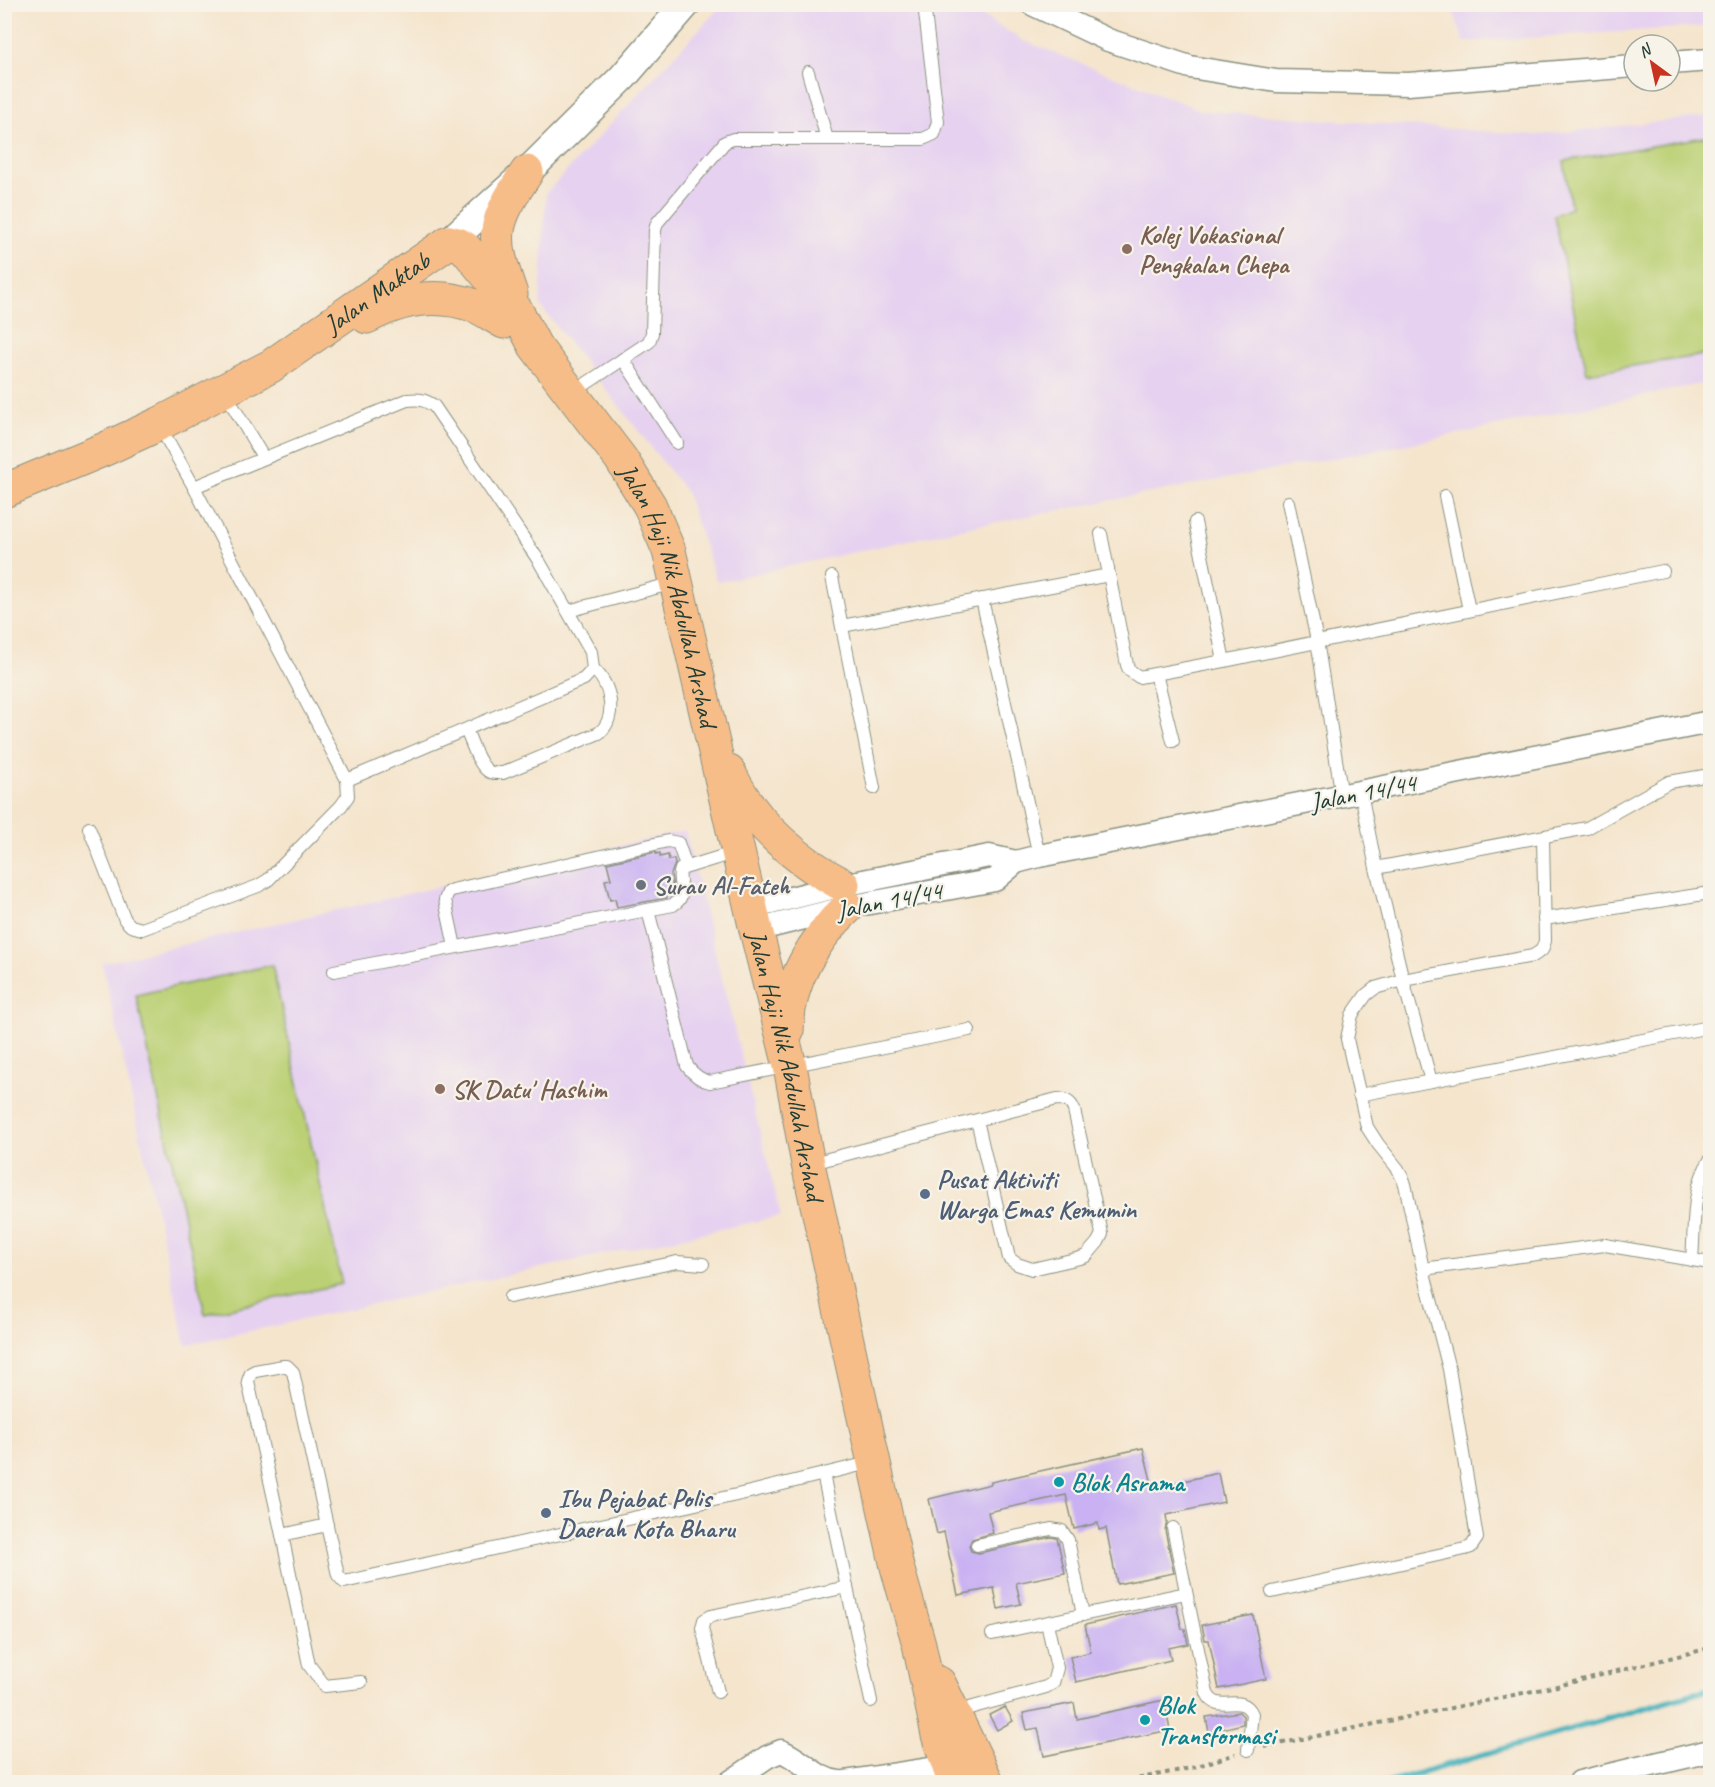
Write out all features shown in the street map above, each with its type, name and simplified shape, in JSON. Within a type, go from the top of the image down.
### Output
[{"type":"main road","points":[[271,366],[385,308],[410,300],[431,298],[454,300],[510,316],[497,241],[499,221],[507,202],[527,172]]},
{"type":"main road","name":"Jalan Haji Nik Abdullah Arshad","points":[[449,242],[465,248],[510,316],[621,459],[650,506],[669,551],[790,1066],[808,1164],[897,1567],[919,1644],[938,1735],[951,1774]]},
{"type":"main road","name":"Jalan Maktab","points":[[4,491],[62,468],[159,424],[271,366],[449,242]]},
{"type":"main road","points":[[707,714],[731,777],[756,814],[786,848],[823,874],[845,896],[832,922],[806,958],[797,979],[788,1022],[790,1066]]},
{"type":"main road","name":"Jalan Haji Nik Abdullah Arshad","points":[[919,1644],[987,1782]]},
{"type":"street","name":"Jalan Maktab","points":[[449,242],[527,172],[623,77],[686,4]]},
{"type":"street","points":[[1032,4],[1108,40],[1190,67],[1276,81],[1408,84],[1622,67]]},
{"type":"street","points":[[1682,62],[1710,60]]},
{"type":"street","name":"Jalan 14/44","points":[[754,919],[845,896],[995,880],[1016,862],[1039,856],[1710,722]]},
{"type":"street","points":[[730,1782],[766,1757],[781,1751],[822,1778],[842,1782],[951,1774]]},
{"type":"street","points":[[1580,1782],[1710,1751]]},
{"type":"lane","points":[[571,393],[646,345],[651,338],[657,224],[722,145],[733,139],[923,139],[934,134],[938,122],[924,4]]},
{"type":"lane","points":[[808,72],[827,139]]},
{"type":"lane","points":[[623,359],[677,443]]},
{"type":"lane","points":[[224,391],[263,458]]},
{"type":"lane","points":[[194,487],[407,400],[426,400],[434,406],[539,561],[591,652],[594,669],[604,680],[610,708],[606,727],[599,733],[503,773],[495,774],[489,771],[483,764],[466,730]]},
{"type":"lane","points":[[89,828],[124,920],[131,926],[142,929],[258,886],[268,880],[341,806],[348,796],[347,780],[159,424]]},
{"type":"lane","points":[[1445,496],[1468,610]]},
{"type":"lane","points":[[1288,502],[1352,795],[1376,868],[1403,980],[1431,1081]]},
{"type":"lane","points":[[1195,522],[1224,661]]},
{"type":"lane","points":[[1101,534],[1129,670],[1139,677],[1663,571]]},
{"type":"lane","points":[[842,626],[1109,575]]},
{"type":"lane","points":[[832,577],[874,788]]},
{"type":"lane","points":[[568,611],[678,582]]},
{"type":"lane","points":[[982,599],[1039,856]]},
{"type":"lane","points":[[347,780],[584,679],[594,669]]},
{"type":"lane","points":[[1156,674],[1173,741]]},
{"type":"lane","points":[[1376,868],[1591,827],[1669,782],[1710,775]]},
{"type":"lane","points":[[1272,1592],[1465,1549],[1474,1543],[1477,1532],[1449,1369],[1423,1269],[1404,1179],[1370,1133],[1347,1039],[1352,1015],[1358,1005],[1375,988],[1403,980],[1538,954],[1542,950],[1545,941],[1543,837]]},
{"type":"lane","points":[[455,947],[445,900],[448,892],[452,890],[668,841],[678,843],[686,866]]},
{"type":"lane","points":[[334,971],[648,910],[678,902],[683,891],[679,872],[686,866],[738,851]]},
{"type":"lane","points":[[1544,919],[1710,892]]},
{"type":"lane","points":[[648,910],[687,1066],[692,1073],[704,1081],[710,1082],[969,1030]]},
{"type":"lane","points":[[1359,1095],[1710,1027]]},
{"type":"lane","points":[[808,1164],[1057,1099],[1068,1101],[1072,1105],[1102,1234],[1086,1256],[1032,1269],[1017,1264],[1009,1258],[977,1120]]},
{"type":"lane","points":[[1692,1259],[1699,1182],[1710,1160]]},
{"type":"lane","points":[[1423,1269],[1605,1245],[1710,1263]]},
{"type":"lane","points":[[510,1297],[677,1262],[703,1264]]},
{"type":"lane","points":[[361,1682],[326,1686],[310,1669],[248,1381],[251,1373],[255,1371],[287,1366],[293,1372],[338,1575],[340,1579],[348,1582],[874,1462]]},
{"type":"lane","points":[[823,1474],[871,1701]]},
{"type":"lane","points":[[282,1534],[327,1525]]},
{"type":"lane","points":[[1173,1528],[1207,1693],[1219,1705],[1240,1702],[1250,1708],[1252,1714],[1248,1750]]},
{"type":"lane","points":[[977,1545],[1051,1529],[1062,1531],[1068,1540],[1083,1615]]},
{"type":"lane","points":[[718,1692],[702,1628],[704,1620],[711,1616],[847,1587]]},
{"type":"lane","points":[[992,1634],[1186,1593]]},
{"type":"lane","points":[[954,1712],[1046,1687],[1053,1683],[1057,1668],[1047,1623]]},
{"type":"path","points":[[1121,1782],[1191,1768],[1248,1750],[1557,1686],[1710,1648]]},
{"type":"shaded area","name":"Kolej Vokasional Pengkalan Chepa","points":[[722,5],[965,5],[1024,41],[1203,111],[1538,135],[1710,116],[1710,382],[1409,444],[960,529],[717,582],[686,492],[540,305],[546,193]]},
{"type":"shaded area","points":[[1451,5],[1710,5],[1710,26],[1464,42]]},
{"type":"shaded area","name":"SK Datu' Hashim","points":[[685,831],[781,1216],[186,1345],[102,963]]},
{"type":"green space","points":[[1710,136],[1710,354],[1587,373],[1554,215],[1571,208],[1564,161]]},
{"type":"green space","points":[[272,965],[342,1284],[205,1314],[136,995]]},
{"type":"building","name":"Surau Al-Fateh","points":[[656,852],[656,854],[660,853],[660,857],[668,855],[669,860],[674,859],[675,864],[671,874],[673,890],[665,892],[667,898],[617,907],[615,899],[610,900],[605,880],[611,879],[607,863]]},
{"type":"building","points":[[1143,1448],[1153,1488],[1218,1473],[1224,1502],[1166,1515],[1165,1530],[1174,1573],[1117,1584],[1106,1528],[1099,1530],[1098,1523],[1074,1529],[1066,1495],[988,1512],[993,1533],[972,1539],[969,1546],[971,1551],[979,1553],[1051,1537],[1057,1538],[1065,1573],[1016,1583],[1021,1604],[998,1609],[994,1588],[958,1595],[944,1532],[937,1534],[929,1499],[991,1484],[991,1482]]},
{"type":"building","points":[[1176,1604],[1188,1644],[1168,1648],[1171,1660],[1076,1682],[1070,1657],[1091,1652],[1085,1625]]},
{"type":"building","points":[[1253,1615],[1266,1679],[1219,1689],[1209,1640],[1205,1640],[1202,1625]]},
{"type":"building","points":[[1164,1700],[1170,1730],[1044,1756],[1038,1728],[1027,1730],[1023,1713],[1074,1703],[1077,1719]]},
{"type":"building","points":[[1005,1707],[1013,1721],[997,1730],[989,1715]]},
{"type":"building","points":[[1239,1712],[1243,1716],[1243,1724],[1209,1732],[1206,1717]]},
{"type":"waterway","points":[[1389,1782],[1710,1689]]},
{"type":"place","name":"Kolej Vokasional Pengkalan Chepa","points":[[1127,249]]},
{"type":"place","name":"Surau Al-Fateh","points":[[641,885]]},
{"type":"place","name":"SK Datu' Hashim","points":[[440,1089]]},
{"type":"place","name":"Pusat Aktiviti Warga Emas Kemumin","points":[[925,1194]]},
{"type":"place","name":"Blok Asrama","points":[[1059,1482]]},
{"type":"place","name":"Ibu Pejabat Polis Daerah Kota Bharu","points":[[546,1513]]},
{"type":"place","name":"Blok Transformasi","points":[[1145,1720]]}]
